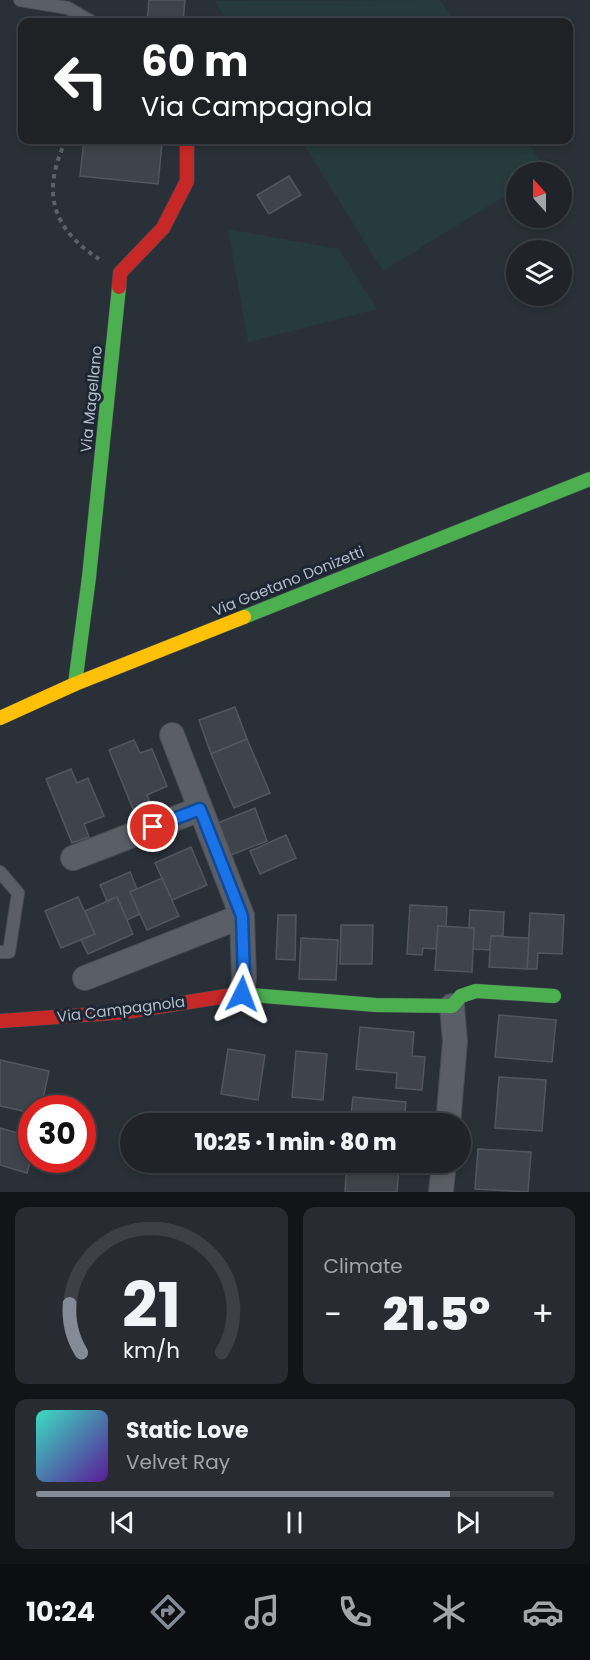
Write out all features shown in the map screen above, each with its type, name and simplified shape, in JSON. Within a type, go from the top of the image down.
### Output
[{"type":"street","points":[[120,273],[163,228],[187,181],[188,144]]},
{"type":"street","name":"Via Magellano","points":[[75,684],[89,577],[120,273]]},
{"type":"street","name":"Via Gaetano Donizetti","points":[[0,718],[75,684],[590,479]]},
{"type":"street","points":[[172,735],[242,916],[244,978],[242,994]]},
{"type":"street","points":[[74,858],[200,809]]},
{"type":"street","points":[[85,978],[242,916]]},
{"type":"street","points":[[449,1113],[455,1041],[452,1006],[461,996],[476,991],[554,996]]},
{"type":"street","name":"Via Campagnola","points":[[0,1021],[126,1012],[242,994],[376,1005],[452,1006]]},
{"type":"street","points":[[441,1192],[443,1173]]},
{"type":"lane","points":[[20,0],[68,8],[85,18]]},
{"type":"lane","points":[[0,872],[18,893],[9,952],[0,952]]},
{"type":"path","points":[[64,144],[57,159],[52,185],[55,208],[65,230],[93,256],[120,273]]},
{"type":"green space","points":[[440,0],[451,18],[226,18],[215,1]]},
{"type":"green space","points":[[304,144],[529,144],[540,162],[506,162],[506,195],[383,271]]},
{"type":"green space","points":[[228,229],[339,249],[377,309],[248,342]]},
{"type":"building","points":[[149,0],[185,0],[183,18],[147,18]]},
{"type":"building","points":[[84,144],[162,144],[158,184],[80,176]]},
{"type":"building","points":[[289,176],[301,195],[269,214],[257,195]]},
{"type":"building","points":[[235,707],[247,739],[211,754],[199,720]]},
{"type":"building","points":[[247,739],[270,793],[234,808],[211,754]]},
{"type":"building","points":[[134,740],[140,753],[152,749],[167,786],[147,795],[152,807],[135,814],[109,750]]},
{"type":"building","points":[[71,769],[77,783],[88,778],[104,816],[84,824],[89,837],[72,843],[46,779]]},
{"type":"building","points":[[255,808],[267,841],[231,855],[218,823]]},
{"type":"building","points":[[286,835],[296,858],[260,874],[250,851]]},
{"type":"building","points":[[191,847],[207,885],[172,900],[155,863]]},
{"type":"building","points":[[130,872],[137,889],[130,892],[140,914],[127,920],[117,897],[107,901],[100,885]]},
{"type":"building","points":[[162,878],[179,916],[147,930],[130,892]]},
{"type":"building","points":[[78,897],[95,934],[61,948],[45,911]]},
{"type":"building","points":[[117,897],[133,934],[88,954],[81,940],[95,934],[85,911]]},
{"type":"building","points":[[410,905],[447,907],[446,927],[438,926],[436,949],[423,948],[422,955],[407,954]]},
{"type":"building","points":[[470,910],[504,912],[503,936],[491,936],[490,950],[473,949],[474,928],[469,928]]},
{"type":"building","points":[[530,913],[564,915],[562,954],[538,953],[537,969],[527,969]]},
{"type":"building","points":[[278,915],[296,915],[295,960],[276,959]]},
{"type":"building","points":[[341,925],[373,925],[372,964],[340,964]]},
{"type":"building","points":[[438,926],[474,928],[472,972],[435,970]]},
{"type":"building","points":[[491,936],[529,938],[527,969],[489,967]]},
{"type":"building","points":[[301,938],[338,940],[336,980],[299,979]]},
{"type":"building","points":[[499,1015],[556,1020],[552,1062],[495,1057]]},
{"type":"building","points":[[360,1027],[414,1032],[412,1056],[425,1057],[422,1090],[396,1088],[397,1073],[356,1069]]},
{"type":"building","points":[[228,1049],[265,1055],[258,1100],[221,1094]]},
{"type":"building","points":[[296,1051],[327,1054],[323,1100],[292,1097]]},
{"type":"building","points":[[0,1060],[49,1071],[44,1095],[18,1095],[18,1110],[0,1106]]},
{"type":"building","points":[[499,1077],[546,1080],[542,1131],[495,1128]]},
{"type":"building","points":[[353,1097],[406,1102],[405,1113],[351,1113]]},
{"type":"building","points":[[0,1128],[18,1133],[18,1170],[0,1165]]},
{"type":"building","points":[[478,1149],[531,1152],[528,1192],[475,1189]]},
{"type":"building","points":[[346,1173],[399,1173],[397,1192],[345,1192]]},
{"type":"traffic: fast","points":[[75,684],[89,577],[119,287]]},
{"type":"traffic: fast","points":[[244,617],[590,479]]},
{"type":"traffic: fast","points":[[239,994],[376,1005],[452,1006],[461,996],[476,991],[554,996]]},
{"type":"traffic: slow","points":[[0,718],[75,684],[244,617]]},
{"type":"traffic: jam","points":[[119,287],[120,273],[163,228],[187,181],[187,144]]},
{"type":"traffic: jam","points":[[0,1021],[126,1012],[239,994]]},
{"type":"route","points":[[153,827],[200,809],[242,916],[244,978],[242,994]]}]
